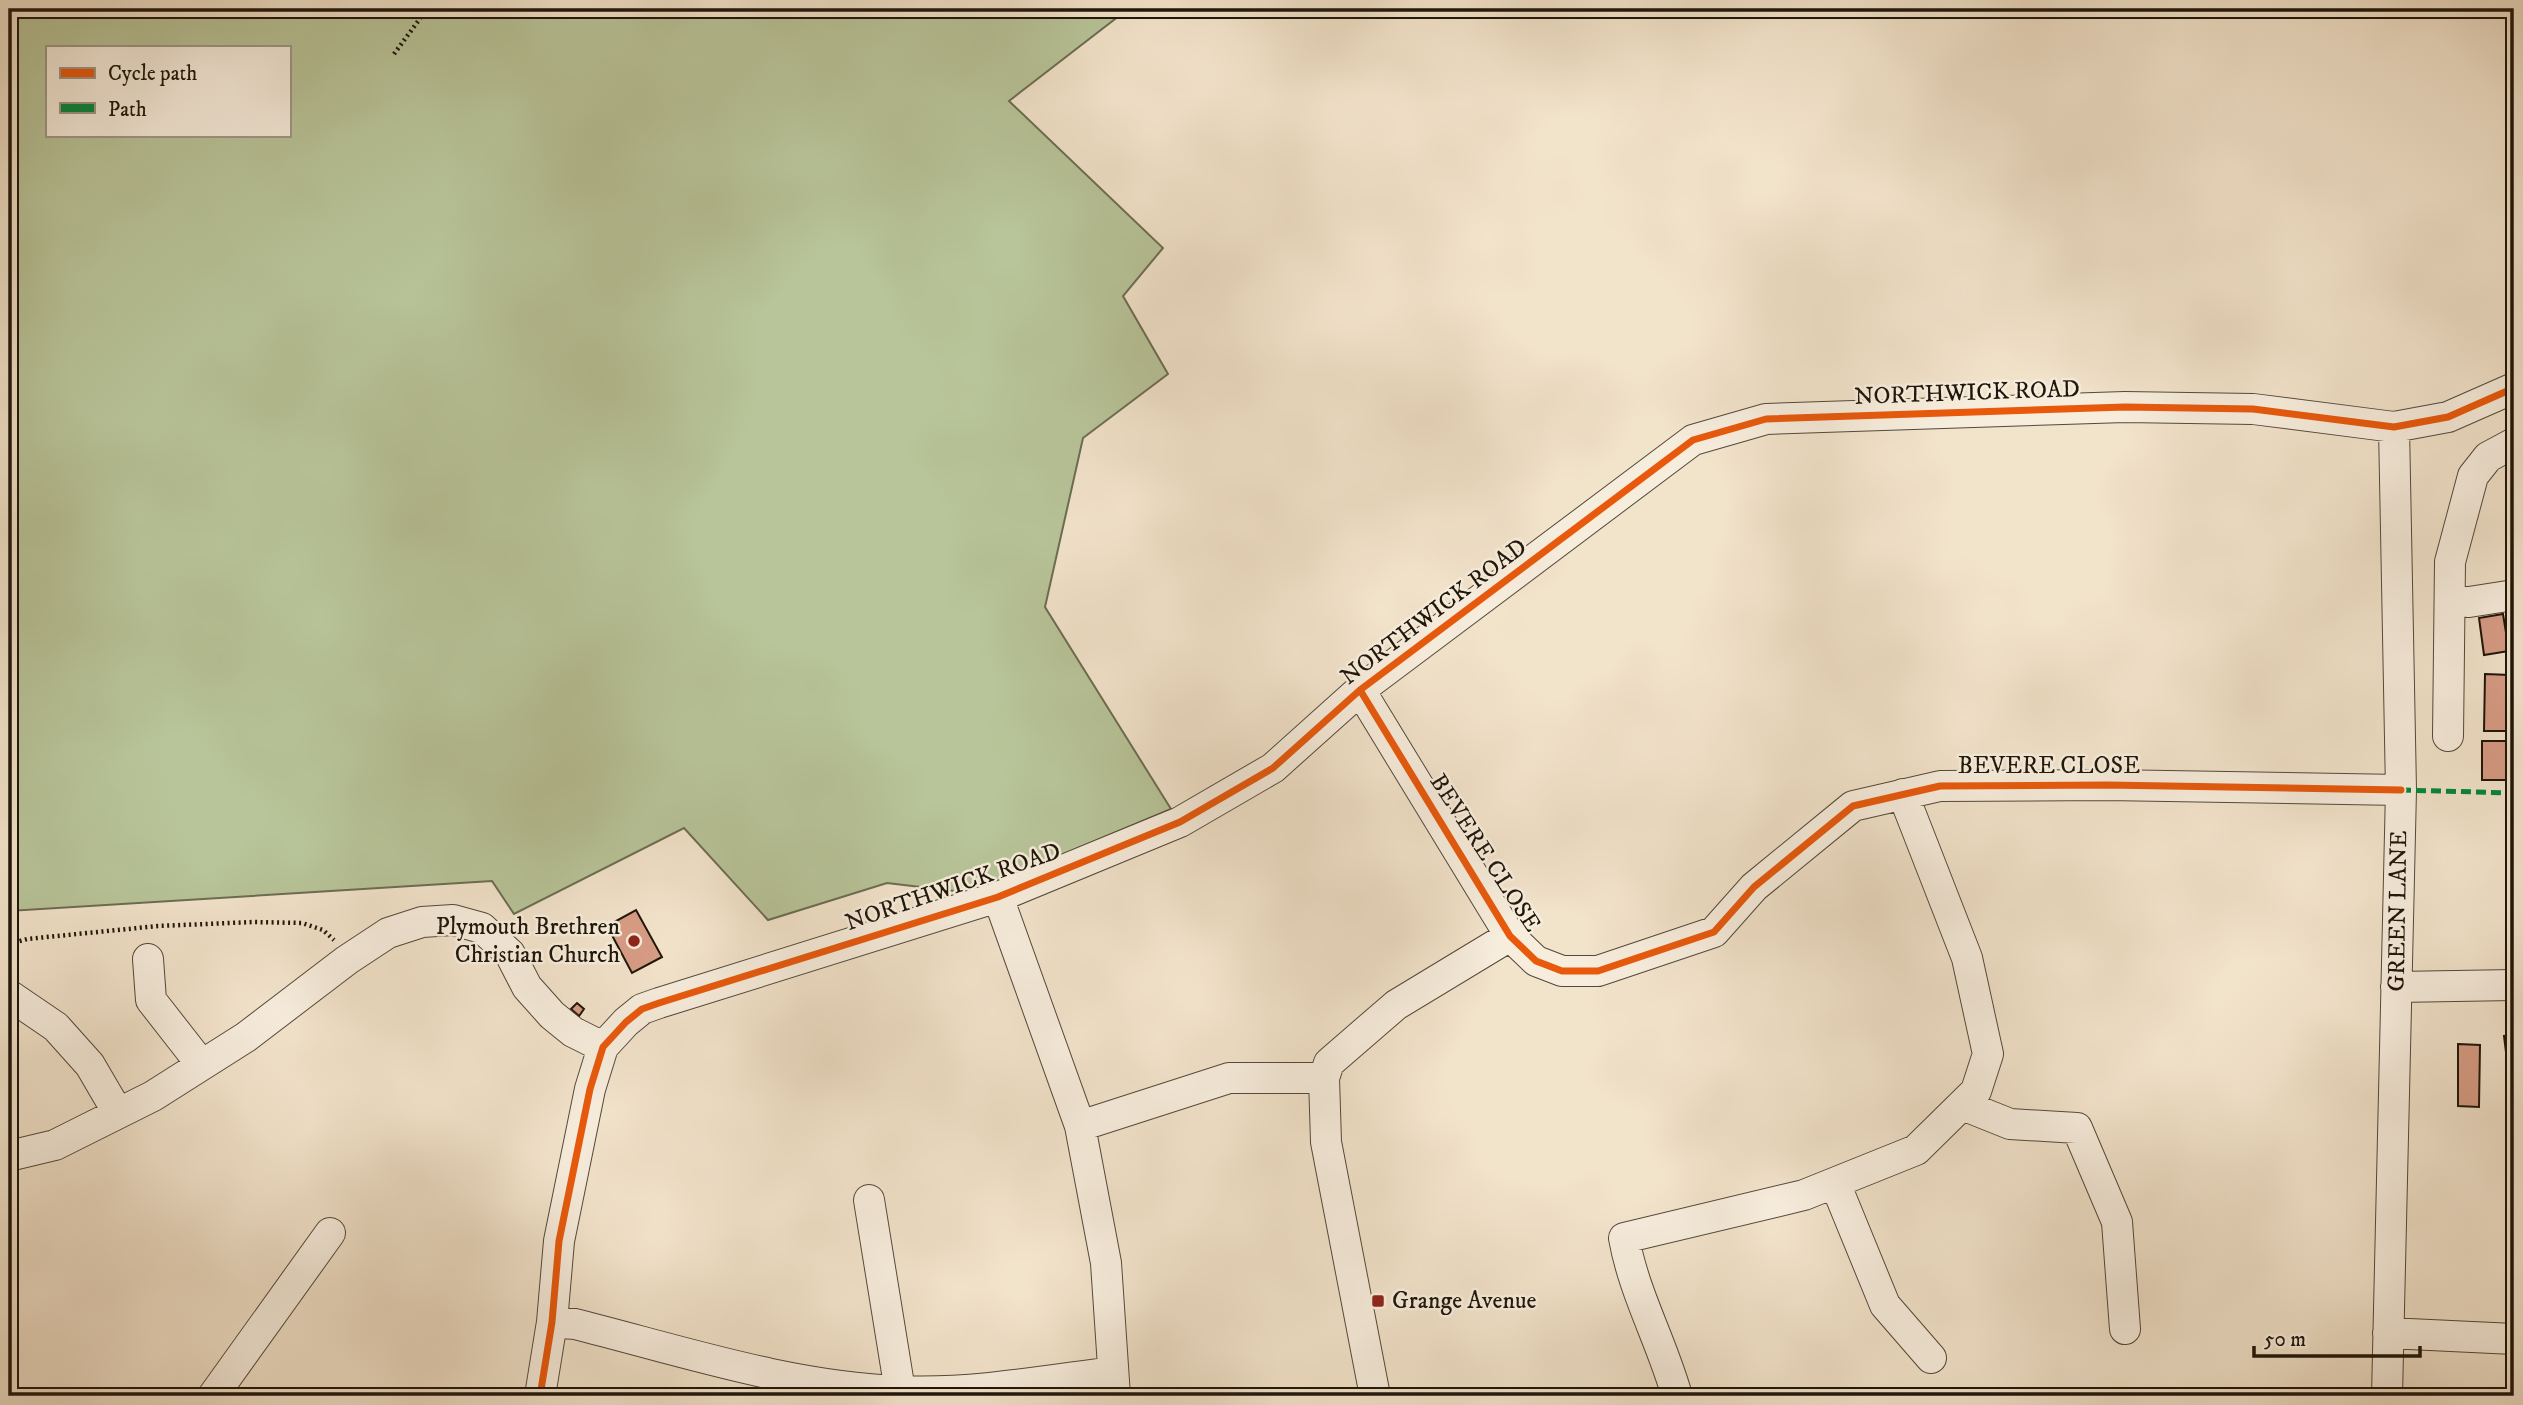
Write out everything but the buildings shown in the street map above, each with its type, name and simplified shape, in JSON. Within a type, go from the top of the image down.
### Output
[{"type":"street","name":"NORTHWICK ROAD","points":[[540,1396],[552,1322],[559,1241],[590,1089],[603,1047],[634,1016],[659,1003],[998,897],[1180,822],[1273,768],[1360,690],[1693,440],[1766,419],[2125,407],[2253,410],[2395,427],[2448,417],[2514,388]]},
{"type":"street","name":"GREEN LANE","points":[[2387,1396],[2401,790],[2395,427]]},
{"type":"street","points":[[2448,736],[2450,562],[2473,476],[2488,457],[2514,443]]},
{"type":"street","points":[[2450,600],[2469,601],[2514,595]]},
{"type":"street","name":"BEVERE CLOSE","points":[[1360,690],[1510,936],[1536,961],[1562,971],[1598,971],[1714,932],[1754,887],[1853,806],[1940,786],[2401,790]]},
{"type":"street","points":[[1677,1396],[1657,1335],[1631,1275],[1624,1238],[1804,1195],[1916,1150],[1965,1106],[1976,1091],[1988,1054],[1966,958],[1903,794]]},
{"type":"street","points":[[552,1322],[575,1324],[839,1391],[954,1391],[1114,1384],[1106,1263],[1080,1126],[998,897]]},
{"type":"street","points":[[9,1156],[55,1144],[153,1096],[246,1037],[353,956],[388,933],[422,922],[453,920],[481,928],[510,954],[527,987],[552,1015],[573,1032],[603,1047]]},
{"type":"street","points":[[1375,1396],[1326,1142],[1324,1078],[1329,1063],[1396,1005],[1510,936]]},
{"type":"street","points":[[148,959],[150,1000],[201,1064]]},
{"type":"street","points":[[2396,987],[2514,985]]},
{"type":"street","points":[[9,995],[56,1027],[90,1065],[118,1113]]},
{"type":"street","points":[[1080,1126],[1229,1077],[1324,1078]]},
{"type":"street","points":[[1965,1106],[2010,1125],[2077,1128],[2117,1222],[2124,1329]]},
{"type":"street","points":[[1835,1183],[1885,1305],[1931,1358]]},
{"type":"street","points":[[869,1200],[901,1391]]},
{"type":"street","points":[[213,1396],[330,1233]]},
{"type":"street","points":[[2388,1333],[2514,1339]]},
{"type":"path","points":[[394,54],[427,9]]},
{"type":"path","points":[[9,944],[158,926],[302,923],[323,930],[353,956]]},
{"type":"green space","points":[[9,9],[1128,9],[1009,101],[1163,248],[1123,296],[1168,374],[1083,438],[1045,607],[1171,809],[971,893],[887,883],[768,920],[684,828],[514,914],[492,881],[9,911]]},
{"type":"marked path","points":[[2401,790],[2514,793]]},
{"type":"cycle path","points":[[540,1396],[552,1322],[559,1241],[590,1089],[603,1047],[626,1022],[642,1009],[659,1003],[998,897],[1180,822],[1273,768],[1360,690],[1693,440],[1766,419],[2125,407],[2253,409],[2394,427],[2448,417],[2514,388]]},
{"type":"cycle path","points":[[1360,690],[1510,936],[1536,961],[1562,971],[1598,971],[1714,932],[1754,887],[1853,806],[1940,786],[2107,785],[2401,790]]},
{"type":"place","name":"Plymouth Brethren Christian Church","points":[[634,941]]},
{"type":"place","name":"Grange Avenue","points":[[1378,1301]]}]
